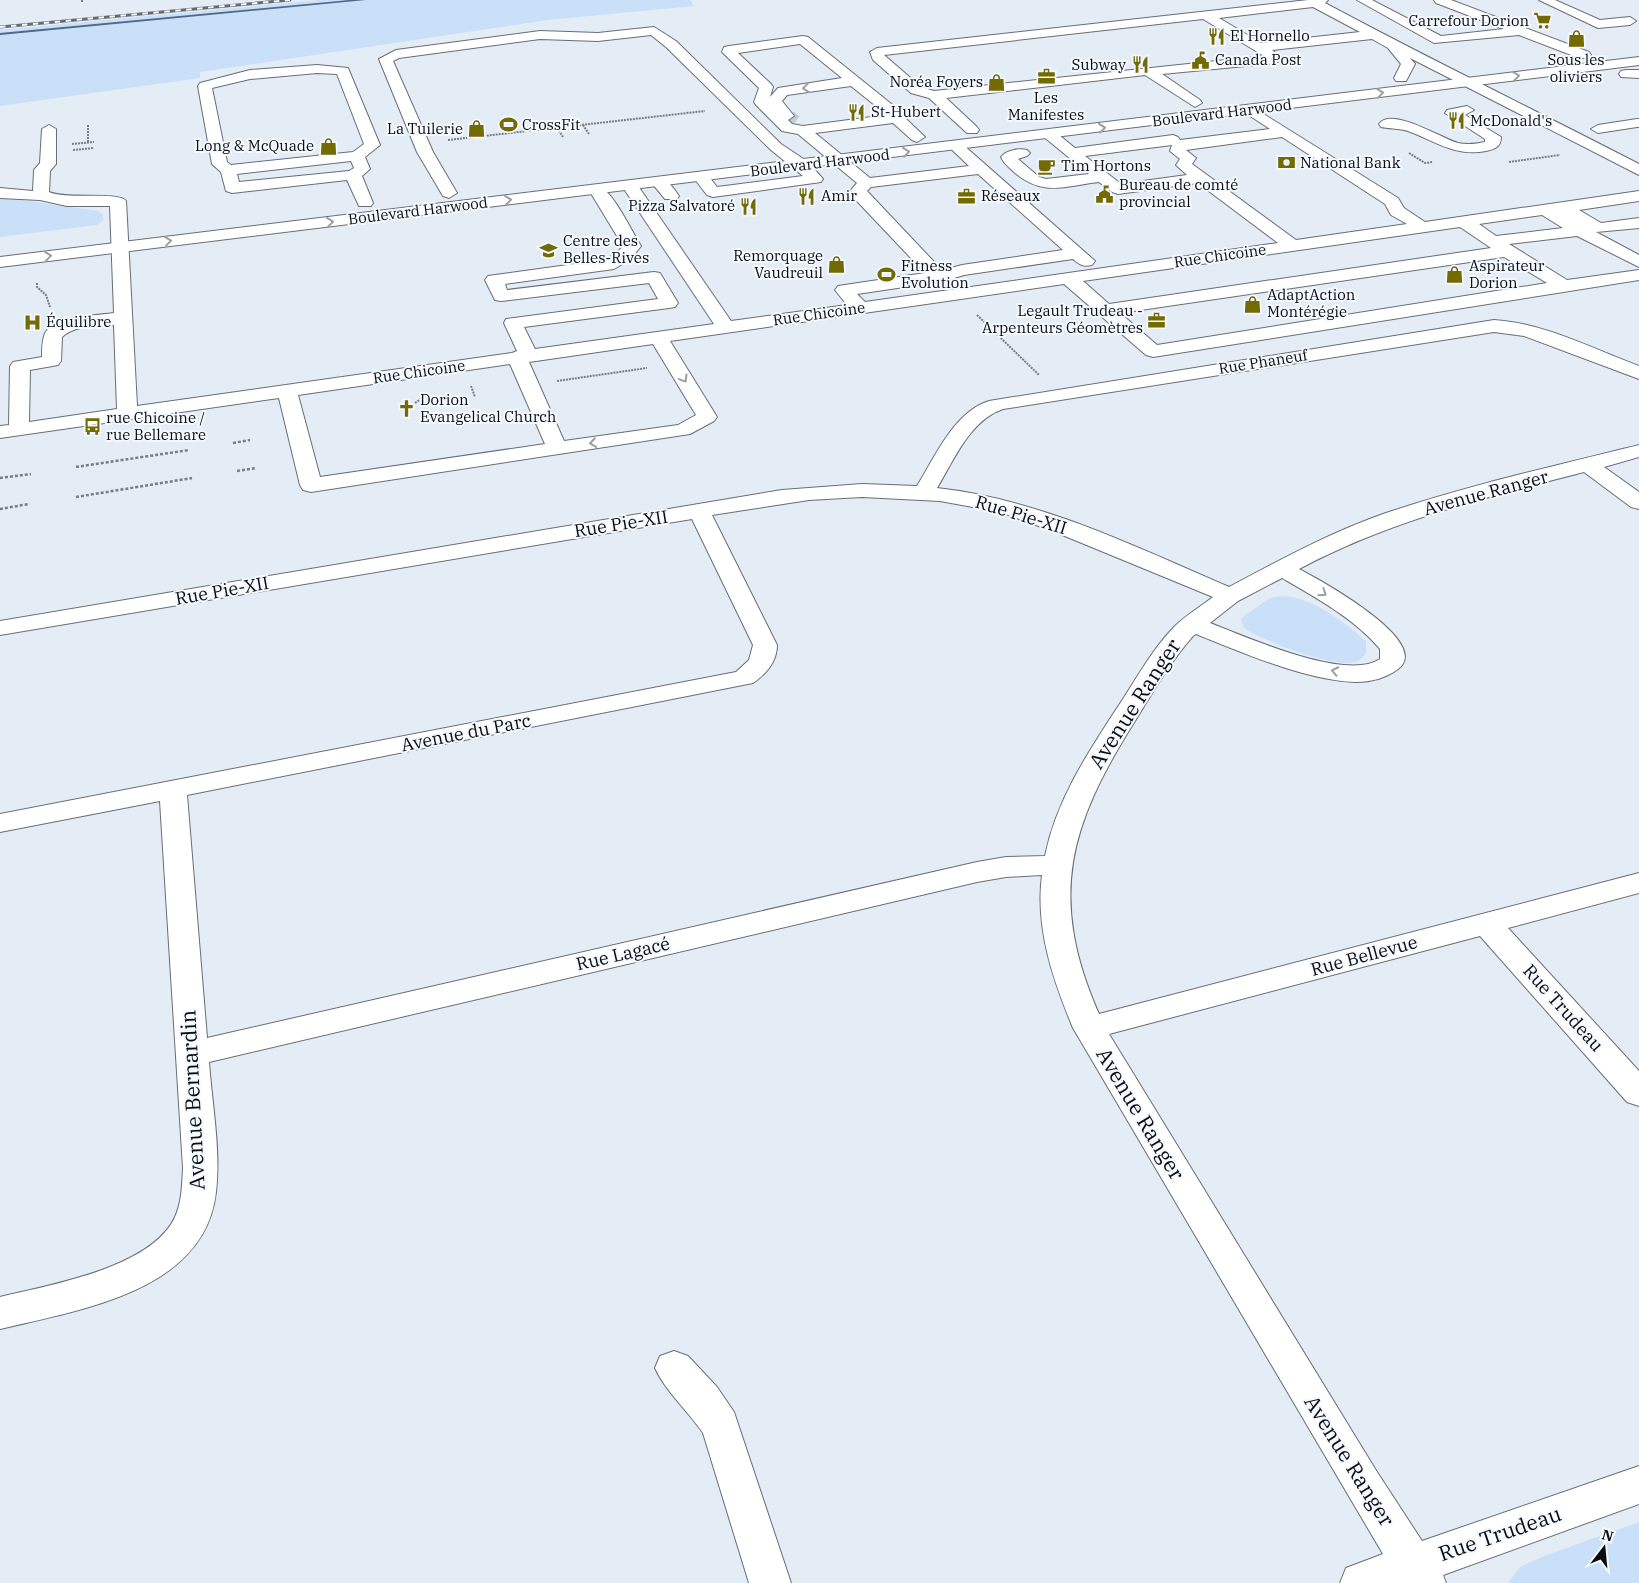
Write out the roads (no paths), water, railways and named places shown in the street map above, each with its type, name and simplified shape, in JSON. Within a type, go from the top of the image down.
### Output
[{"type":"main road","points":[[1363,0],[1439,40],[1519,31]]},
{"type":"main road","points":[[1545,0],[1598,24],[1635,23]]},
{"type":"main road","points":[[1209,11],[1276,58],[934,95],[916,90],[878,58],[877,52],[1209,11],[1319,2],[1349,22],[1392,45],[1637,169]]},
{"type":"main road","points":[[1439,6],[1463,9],[1584,55]]},
{"type":"main road","points":[[1606,10],[1635,23]]},
{"type":"main road","points":[[1349,22],[1420,14]]},
{"type":"main road","points":[[448,193],[425,152],[386,59],[391,55],[540,35],[598,37],[654,31],[671,44],[776,147],[802,165]]},
{"type":"main road","points":[[1258,47],[1374,35]]},
{"type":"main road","points":[[896,118],[796,123],[787,128],[761,102],[766,87],[728,51],[737,48],[803,40],[895,114],[896,118],[917,137]]},
{"type":"main road","points":[[1392,45],[1408,64],[1401,78]]},
{"type":"main road","name":"Boulevard Harwood","points":[[0,262],[120,240],[365,203],[823,149],[1639,48]]},
{"type":"main road","name":"Boulevard Harwood","points":[[0,246],[120,240],[597,190],[1639,61]]},
{"type":"main road","points":[[228,170],[357,156],[372,145],[343,71],[326,68],[232,76],[213,80],[205,86],[220,164],[228,170],[232,188],[353,175],[362,169],[357,156]]},
{"type":"main road","points":[[1148,71],[1196,103]]},
{"type":"main road","points":[[854,81],[783,91],[774,101],[823,149],[851,167],[866,183]]},
{"type":"main road","points":[[934,95],[972,130]]},
{"type":"main road","points":[[1249,109],[1392,201],[1397,211],[1422,227]]},
{"type":"main road","points":[[1386,124],[1402,125],[1406,131],[1426,142],[1467,149],[1485,147],[1493,143],[1493,137],[1452,113],[1467,110]]},
{"type":"main road","points":[[1149,122],[1177,142],[1178,151],[1188,158],[1184,165],[1293,246]]},
{"type":"main road","points":[[1563,132],[1637,124]]},
{"type":"main road","points":[[42,195],[40,192],[42,170],[48,164],[50,128]]},
{"type":"main road","points":[[1597,148],[1621,143],[1598,128]]},
{"type":"main road","points":[[1102,177],[1045,184],[1037,182],[1010,160],[1012,155],[1022,153],[1285,132]]},
{"type":"main road","points":[[1049,134],[1118,189],[1202,178]]},
{"type":"main road","points":[[1006,140],[1022,153]]},
{"type":"main road","points":[[956,146],[1100,273]]},
{"type":"main road","points":[[965,301],[942,276],[931,269],[860,195],[859,190],[866,183],[982,169]]},
{"type":"main road","points":[[353,175],[365,203]]},
{"type":"main road","points":[[659,182],[671,196]]},
{"type":"main road","points":[[630,186],[726,327]]},
{"type":"main road","points":[[557,448],[523,357],[513,323],[494,280],[608,265],[624,257],[632,246],[609,206],[597,190]]},
{"type":"main road","points":[[0,193],[28,196],[42,195],[90,203],[118,201],[127,413]]},
{"type":"main road","name":"Rue Chicoine","points":[[9,430],[860,308],[965,301],[1068,278],[1100,273],[1639,196]]},
{"type":"main road","points":[[1563,207],[1639,253]]},
{"type":"main road","points":[[1545,210],[1639,262]]},
{"type":"main road","points":[[1463,221],[1564,286]]},
{"type":"main road","points":[[1598,228],[1639,223]]},
{"type":"main road","points":[[1105,310],[1458,258],[1544,235],[1580,230]]},
{"type":"main road","points":[[1544,235],[1560,245]]},
{"type":"main road","points":[[860,308],[844,290],[942,276],[962,270],[1077,253]]},
{"type":"main road","points":[[1240,253],[1281,284]]},
{"type":"main road","points":[[1458,258],[1474,268]]},
{"type":"main road","points":[[1068,278],[1154,351],[1639,275]]},
{"type":"main road","points":[[501,296],[654,277],[669,303],[513,323]]},
{"type":"main road","points":[[1321,278],[1336,289]]},
{"type":"main road","points":[[9,430],[20,366],[51,361],[53,336],[66,326],[122,318]]},
{"type":"main road","name":"Rue Phaneuf","points":[[923,492],[967,426],[979,413],[989,407],[1028,399],[1494,326],[1523,329],[1639,374]]},
{"type":"main road","points":[[287,390],[311,485],[683,430],[707,417],[658,337]]},
{"type":"main road","name":"Avenue Ranger","points":[[1420,1574],[1363,1486],[1089,1028],[1066,973],[1056,926],[1056,865],[1069,816],[1100,755],[1156,666],[1176,639],[1192,624],[1230,596],[1282,568],[1354,534],[1409,513],[1639,451]]},
{"type":"main road","points":[[1589,466],[1639,502]]},
{"type":"main road","name":"Rue Pie-XII","points":[[0,628],[818,492],[866,490],[923,492],[995,504],[1038,517],[1230,596]]},
{"type":"main road","name":"Avenue du Parc","points":[[0,823],[744,678],[752,673],[763,660],[765,645],[699,511]]},
{"type":"main road","name":"Avenue Ranger","points":[[1192,624],[1293,660],[1341,673],[1372,673],[1392,662],[1394,655],[1391,648],[1373,629],[1310,584],[1282,568]]},
{"type":"main road","name":"Avenue Bernardin","points":[[0,1313],[79,1293],[126,1276],[161,1257],[187,1229],[196,1210],[200,1191],[200,1168],[174,790]]},
{"type":"main road","name":"Rue Lagacé","points":[[192,1054],[977,872],[1006,867],[1056,865]]},
{"type":"main road","name":"Rue Bellevue","points":[[1089,1028],[1639,883]]},
{"type":"main road","name":"Rue Trudeau","points":[[1486,923],[1639,1093]]},
{"type":"main road","points":[[674,1368],[703,1400],[720,1425],[770,1583]]},
{"type":"main road","name":"Rue Trudeau","points":[[1361,1583],[1420,1574],[1639,1486]]},
{"type":"waterway","points":[[0,34],[364,0]]},
{"type":"tunnel","points":[[789,117],[795,122]]},
{"type":"railway","points":[[0,27],[290,0]]},
{"type":"place","name":"Carrefour Dorion","points":[[1543,21]]},
{"type":"place","name":"El Hornello","points":[[1216,36]]},
{"type":"place","name":"Sous les oliviers","points":[[1576,39]]},
{"type":"place","name":"Canada Post","points":[[1201,60]]},
{"type":"place","name":"Subway","points":[[1140,65]]},
{"type":"place","name":"Les Manifestes","points":[[1046,77]]},
{"type":"place","name":"Noréa Foyers","points":[[997,82]]},
{"type":"place","name":"St-Hubert","points":[[857,112]]},
{"type":"place","name":"McDonald's","points":[[1456,121]]},
{"type":"place","name":"CrossFit","points":[[508,125]]},
{"type":"place","name":"La Tuilerie","points":[[477,129]]},
{"type":"place","name":"Long & McQuade","points":[[328,146]]},
{"type":"place","name":"National Bank","points":[[1286,163]]},
{"type":"place","name":"Tim Hortons","points":[[1047,166]]},
{"type":"place","name":"Bureau de comté provincial","points":[[1105,194]]},
{"type":"place","name":"Amir","points":[[807,196]]},
{"type":"place","name":"Réseaux","points":[[967,196]]},
{"type":"place","name":"Pizza Salvatoré","points":[[749,206]]},
{"type":"place","name":"Centre des Belles-Rives","points":[[549,250]]},
{"type":"place","name":"Remorquage Vaudreuil","points":[[837,265]]},
{"type":"place","name":"Fitness Evolution","points":[[887,275]]},
{"type":"place","name":"Aspirateur Dorion","points":[[1455,275]]},
{"type":"place","name":"AdaptAction Montérégie","points":[[1253,304]]},
{"type":"place","name":"Legault Trudeau - Arpenteurs Géomètres","points":[[1157,320]]},
{"type":"place","name":"Équilibre","points":[[32,322]]},
{"type":"place","name":"Dorion Evangelical Church","points":[[406,409]]},
{"type":"place","name":"rue Chicoine / rue Bellemare","points":[[92,427]]}]
